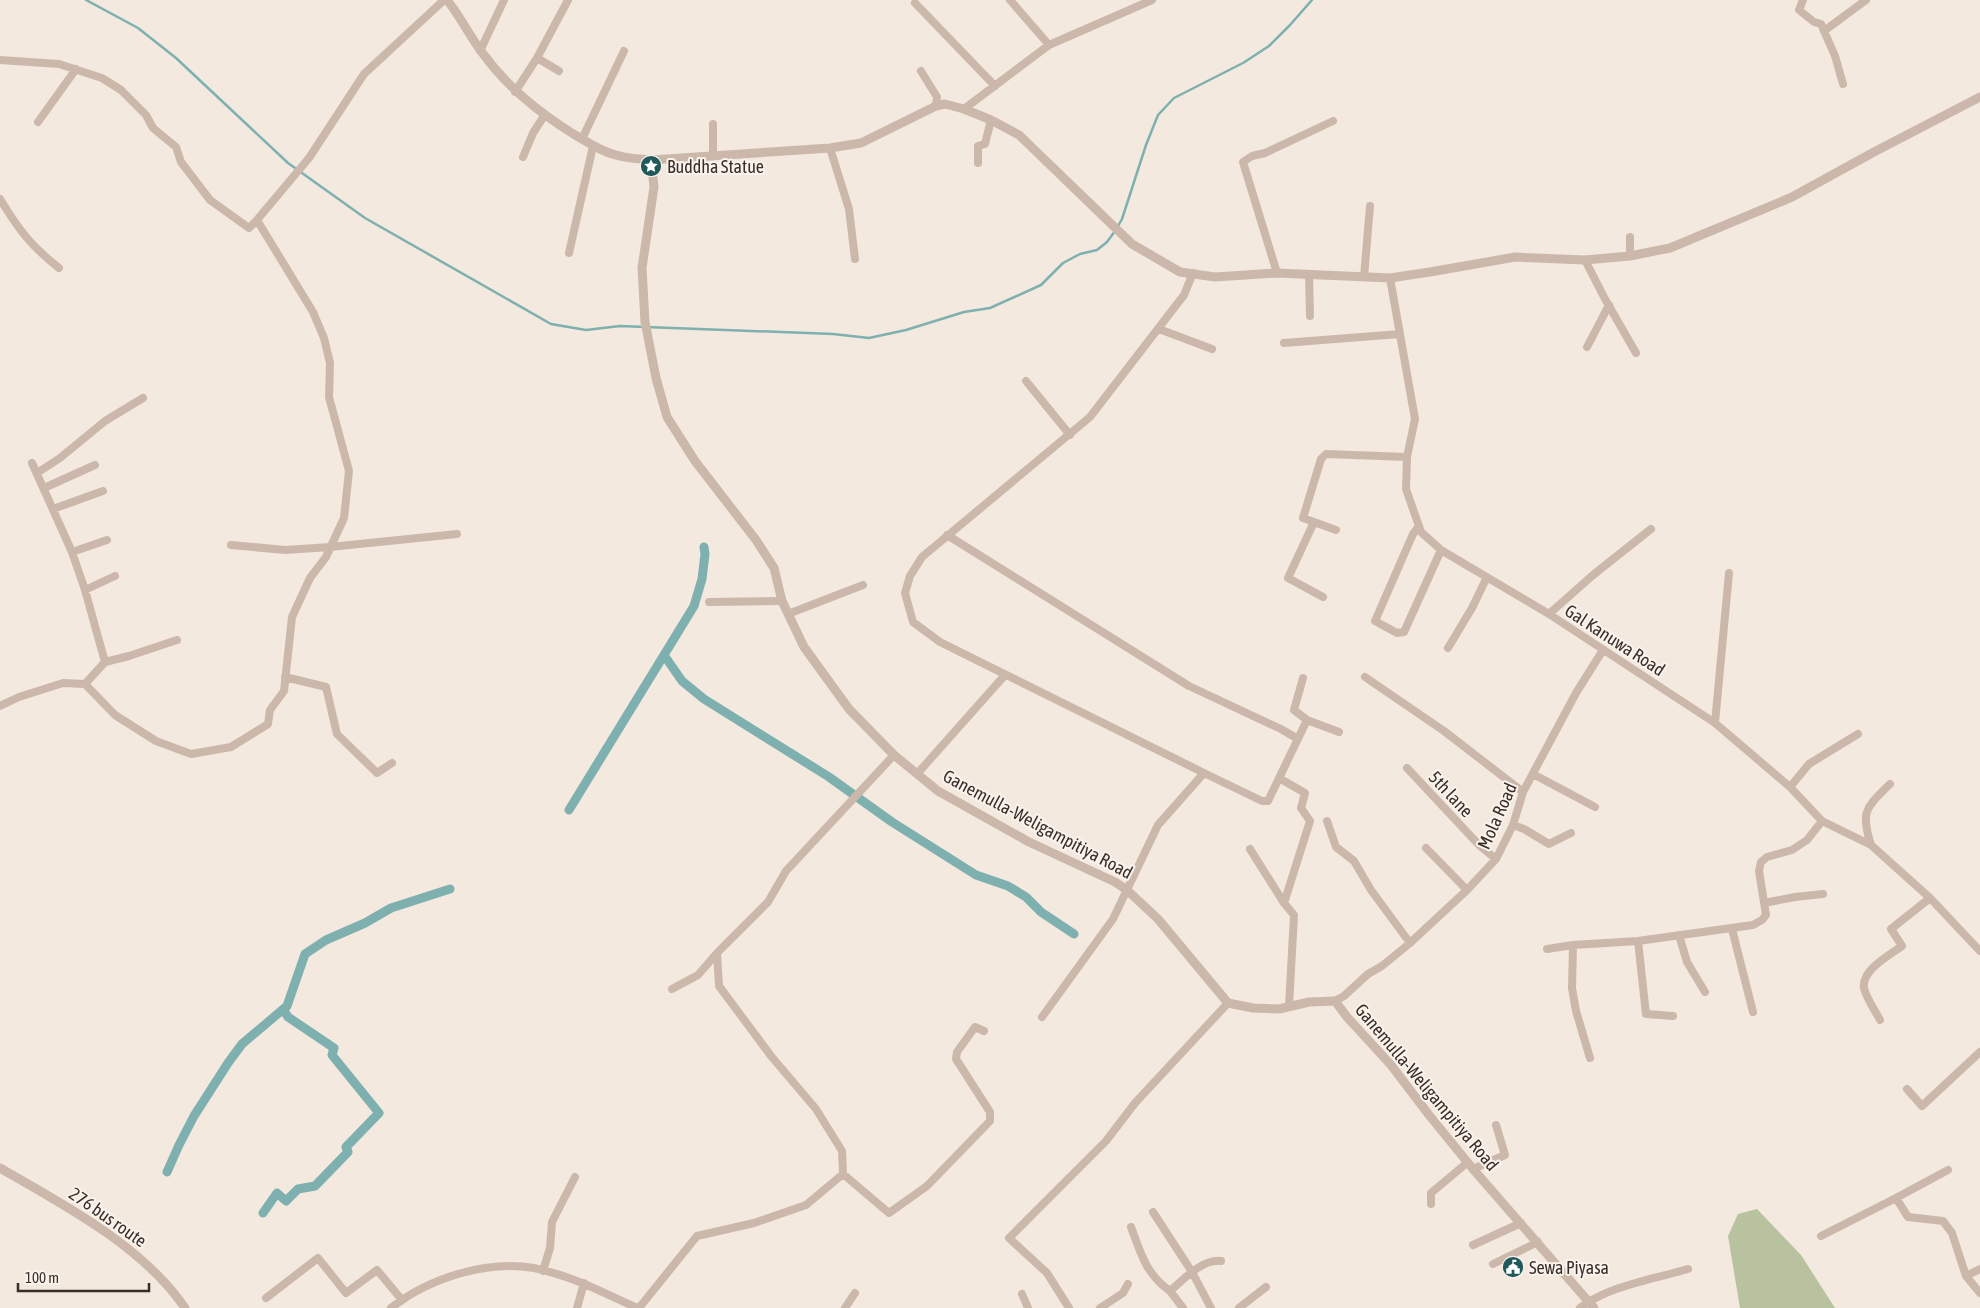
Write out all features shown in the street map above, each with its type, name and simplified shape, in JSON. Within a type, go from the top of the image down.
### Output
[{"type":"street","points":[[0,60],[60,64],[102,78],[121,90],[146,116],[153,128],[176,147],[181,162],[210,200],[250,228],[308,158],[364,74],[446,0],[458,14],[480,51],[515,92],[544,116],[593,146],[619,156],[651,160],[830,148],[861,143],[936,106],[945,104],[964,109],[991,120],[1019,135],[1132,244],[1180,272],[1215,277],[1277,273],[1390,278],[1514,257],[1585,260],[1630,256],[1670,248],[1792,197],[1980,97]]},
{"type":"street","points":[[480,51],[504,0]]},
{"type":"street","points":[[515,92],[537,58],[568,0]]},
{"type":"street","points":[[1010,0],[1049,45]]},
{"type":"street","points":[[964,109],[1049,45],[1152,0]]},
{"type":"street","points":[[1804,0],[1799,10],[1814,22],[1821,24],[1835,56],[1843,84]]},
{"type":"street","points":[[1824,31],[1866,0]]},
{"type":"street","points":[[915,3],[995,86]]},
{"type":"street","points":[[582,138],[624,51]]},
{"type":"street","points":[[537,58],[559,71]]},
{"type":"street","points":[[38,122],[76,69]]},
{"type":"street","points":[[921,71],[937,97],[936,106]]},
{"type":"street","points":[[523,157],[533,133],[544,116]]},
{"type":"street","points":[[978,163],[978,146],[985,144],[991,120]]},
{"type":"street","points":[[1277,273],[1243,162],[1252,156],[1264,153],[1333,121]]},
{"type":"street","points":[[713,124],[713,156]]},
{"type":"street","points":[[569,253],[593,146]]},
{"type":"street","points":[[830,148],[849,209],[855,259]]},
{"type":"street","name":"Ganemulla-Weligampitiya Road","points":[[651,160],[654,187],[642,268],[645,322],[656,378],[667,417],[695,461],[756,540],[774,568],[782,601],[804,647],[849,709],[894,755],[938,791],[1029,842],[1115,882],[1127,890],[1158,919],[1228,1003],[1253,1008],[1279,1009],[1308,1002],[1334,1001],[1391,1065],[1470,1165],[1591,1305]]},
{"type":"street","points":[[0,199],[20,232],[39,253],[58,268]]},
{"type":"street","points":[[1364,277],[1370,206]]},
{"type":"street","points":[[0,706],[19,697],[62,683],[85,684],[115,715],[156,741],[191,754],[231,748],[268,724],[270,710],[284,691],[292,617],[310,578],[326,557],[344,518],[349,471],[329,397],[330,363],[324,338],[313,312],[257,220]]},
{"type":"street","points":[[1630,237],[1630,256]]},
{"type":"street","points":[[1585,260],[1636,353]]},
{"type":"street","points":[[1193,273],[1184,295],[1090,417],[922,557],[910,576],[905,593],[913,622],[940,642],[1262,801],[1268,801],[1307,720]]},
{"type":"street","points":[[1309,274],[1310,316]]},
{"type":"street","name":"Gal Kanuwa Road","points":[[1390,278],[1415,419],[1408,456],[1406,489],[1421,532],[1441,550],[1549,614],[1715,723],[1790,787],[1822,821],[1871,845],[1930,898],[1980,952]]},
{"type":"street","points":[[1587,347],[1609,306]]},
{"type":"street","points":[[1159,329],[1212,349]]},
{"type":"street","points":[[1284,343],[1400,334]]},
{"type":"street","points":[[1026,381],[1070,435]]},
{"type":"street","points":[[37,473],[60,458],[105,421],[144,398]]},
{"type":"street","points":[[1336,530],[1303,518],[1321,459],[1326,454],[1408,456]]},
{"type":"street","points":[[32,463],[72,552],[86,590],[105,662]]},
{"type":"street","points":[[44,488],[95,465]]},
{"type":"street","points":[[53,509],[103,491]]},
{"type":"street","points":[[1314,522],[1288,578],[1323,597]]},
{"type":"street","points":[[1419,526],[1413,534],[1376,621],[1396,633],[1404,632],[1441,550]]},
{"type":"street","points":[[1549,614],[1593,575],[1651,529]]},
{"type":"street","points":[[231,545],[285,550],[457,534]]},
{"type":"street","points":[[947,535],[1189,686],[1281,729],[1298,739]]},
{"type":"street","points":[[72,552],[107,540]]},
{"type":"street","points":[[1715,723],[1729,573]]},
{"type":"street","points":[[86,590],[115,576]]},
{"type":"street","points":[[1448,648],[1472,608],[1486,577]]},
{"type":"street","points":[[788,614],[863,585]]},
{"type":"street","points":[[709,602],[782,601]]},
{"type":"street","points":[[85,684],[105,662],[177,640]]},
{"type":"street","name":"Mola Road","points":[[1334,1001],[1344,996],[1368,974],[1382,966],[1410,943],[1467,890],[1496,859],[1513,825],[1523,792],[1576,693],[1603,650]]},
{"type":"street","points":[[917,774],[1005,675]]},
{"type":"street","points":[[285,677],[326,686],[337,734],[377,773],[392,763]]},
{"type":"street","points":[[1365,677],[1444,731],[1523,792]]},
{"type":"street","points":[[1303,678],[1294,710],[1307,720],[1339,732]]},
{"type":"street","points":[[1790,787],[1809,764],[1858,734]]},
{"type":"street","points":[[672,988],[698,975],[717,953],[768,902],[786,871],[894,755]]},
{"type":"street","name":"5th lane","points":[[1407,768],[1480,846],[1496,859]]},
{"type":"street","points":[[1042,1017],[1113,919],[1158,825],[1204,773]]},
{"type":"street","points":[[1533,774],[1595,807]]},
{"type":"street","points":[[1279,778],[1306,793],[1301,808],[1310,821],[1284,902]]},
{"type":"street","points":[[1871,845],[1864,825],[1869,804],[1890,784]]},
{"type":"street","points":[[1327,821],[1336,847],[1354,861],[1371,890],[1410,943]]},
{"type":"street","points":[[1547,949],[1638,940],[1753,925],[1762,920],[1766,915],[1759,871],[1762,862],[1767,857],[1792,850],[1807,840],[1822,821]]},
{"type":"street","points":[[1513,825],[1524,829],[1549,844],[1571,833]]},
{"type":"street","points":[[1426,848],[1467,890]]},
{"type":"street","points":[[1250,849],[1294,915],[1289,1006]]},
{"type":"street","points":[[1764,903],[1823,894]]},
{"type":"street","points":[[1880,1020],[1864,989],[1864,979],[1871,970],[1902,946],[1891,929],[1930,898]]},
{"type":"street","points":[[1732,928],[1753,1012]]},
{"type":"street","points":[[1679,935],[1686,962],[1705,992]]},
{"type":"street","points":[[1638,940],[1646,1014],[1673,1016]]},
{"type":"street","points":[[1573,945],[1572,988],[1576,1011],[1590,1058]]},
{"type":"street","points":[[717,953],[719,986],[771,1056],[816,1108],[842,1151],[843,1174],[888,1213],[927,1186],[990,1121],[990,1112],[956,1059],[957,1052],[974,1027],[984,1032]]},
{"type":"street","points":[[1068,1308],[1047,1273],[1009,1238],[1106,1141],[1135,1103],[1228,1003]]},
{"type":"street","points":[[1907,1089],[1922,1106],[1980,1052]]},
{"type":"street","points":[[1431,1204],[1432,1193],[1470,1165],[1505,1155],[1496,1125]]},
{"type":"street","name":"276 bus route","points":[[0,1168],[84,1217],[151,1268],[185,1308]]},
{"type":"street","points":[[1821,1236],[1948,1170]]},
{"type":"street","points":[[391,1308],[403,1299],[452,1274],[492,1267],[534,1268],[584,1283],[638,1308],[696,1236],[754,1222],[806,1205],[843,1174]]},
{"type":"street","points":[[543,1271],[550,1248],[552,1222],[575,1177]]},
{"type":"street","points":[[1896,1198],[1908,1217],[1943,1220],[1952,1233],[1966,1276],[1980,1293]]},
{"type":"street","points":[[1153,1212],[1192,1272],[1211,1308]]},
{"type":"street","points":[[1473,1245],[1521,1223]]},
{"type":"street","points":[[1131,1228],[1146,1266],[1183,1308]]},
{"type":"street","points":[[1493,1264],[1538,1242]]},
{"type":"street","points":[[266,1298],[318,1258],[346,1293],[377,1270],[403,1299],[407,1308]]},
{"type":"street","points":[[1170,1291],[1192,1272],[1213,1260],[1221,1261]]},
{"type":"street","points":[[1966,1276],[1980,1268]]},
{"type":"street","points":[[1580,1308],[1591,1305],[1609,1292],[1688,1269]]},
{"type":"street","points":[[577,1308],[584,1283]]},
{"type":"street","points":[[1100,1308],[1123,1293],[1128,1284]]},
{"type":"street","points":[[1239,1308],[1266,1287]]},
{"type":"street","points":[[845,1308],[854,1293]]},
{"type":"street","points":[[1022,1294],[1028,1308]]},
{"type":"green space","points":[[1757,1209],[1801,1255],[1835,1308],[1740,1308],[1728,1236],[1738,1214]]},
{"type":"waterway","points":[[86,0],[138,28],[176,58],[288,163],[365,218],[551,324],[586,330],[620,326],[833,334],[869,338],[906,330],[964,312],[990,308],[1041,285],[1063,263],[1080,254],[1097,250],[1107,242],[1115,231]]},
{"type":"waterway","points":[[1118,226],[1158,115],[1174,98],[1243,63],[1269,46],[1312,0]]},
{"type":"waterway","points":[[569,810],[694,606],[702,579],[704,547]]},
{"type":"waterway","points":[[664,655],[682,681],[704,699],[829,777],[892,822],[976,875],[1008,886],[1026,897],[1041,912],[1074,934]]},
{"type":"waterway","points":[[167,1172],[194,1116],[228,1063],[242,1044],[287,1006],[305,954],[326,940],[365,923],[391,908],[450,889]]},
{"type":"waterway","points":[[263,1213],[277,1193],[286,1201],[298,1189],[315,1186],[348,1152],[346,1147],[379,1113],[332,1055],[334,1048],[288,1017],[283,1009]]},
{"type":"place","name":"Buddha Statue","points":[[651,166]]},
{"type":"place","name":"Sewa Piyasa","points":[[1513,1267]]}]
